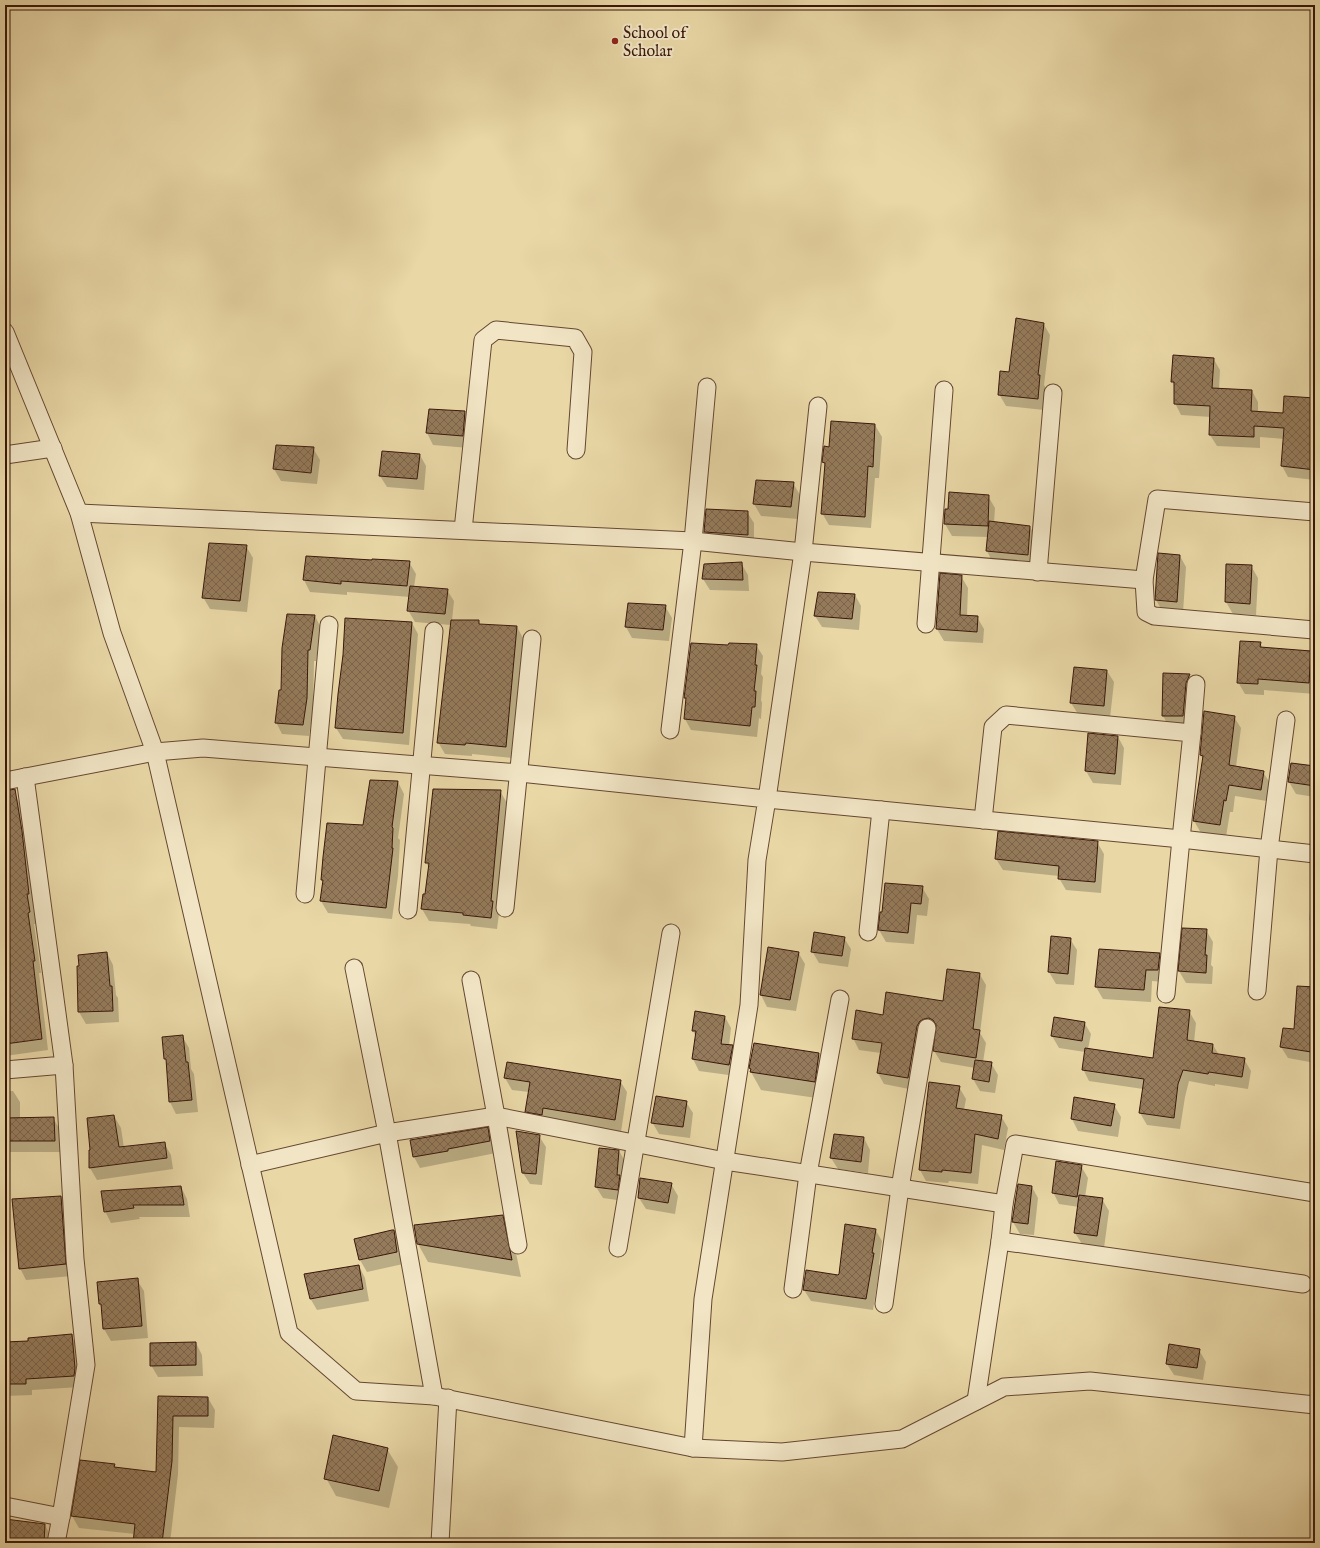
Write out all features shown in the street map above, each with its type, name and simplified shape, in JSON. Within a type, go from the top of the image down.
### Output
[{"type":"street","points":[[463,530],[483,340],[496,330],[575,338],[583,352],[576,450]]},
{"type":"street","points":[[5,332],[79,513],[112,633],[155,752],[289,1333],[356,1391],[441,1397],[693,1448],[782,1452],[902,1439],[1004,1387],[1090,1381],[1315,1404]]},
{"type":"street","points":[[670,730],[693,541],[707,387]]},
{"type":"street","points":[[926,624],[944,390]]},
{"type":"street","points":[[1038,572],[1053,393]]},
{"type":"street","points":[[693,1448],[703,1299],[749,1005],[757,860],[803,552],[818,406]]},
{"type":"street","points":[[5,455],[53,448]]},
{"type":"street","points":[[1314,630],[1154,616],[1146,612],[1144,580],[1157,499],[1315,512]]},
{"type":"street","points":[[79,513],[693,541],[930,563],[1144,580]]},
{"type":"street","points":[[305,894],[329,625]]},
{"type":"street","points":[[408,910],[434,631]]},
{"type":"street","points":[[505,908],[520,773],[532,639]]},
{"type":"street","points":[[1166,994],[1196,684]]},
{"type":"street","points":[[983,820],[993,727],[1006,715],[1192,733]]},
{"type":"street","points":[[1257,991],[1269,849],[1286,720]]},
{"type":"street","points":[[5,781],[155,752],[203,748],[520,773],[766,799],[1180,839],[1315,854]]},
{"type":"street","points":[[25,777],[64,1065],[75,1259],[86,1365],[56,1543]]},
{"type":"street","points":[[868,932],[881,810]]},
{"type":"street","points":[[618,1248],[671,933]]},
{"type":"street","points":[[354,968],[441,1397],[440,1543]]},
{"type":"street","points":[[471,980],[518,1245]]},
{"type":"street","points":[[793,1289],[808,1174],[840,999]]},
{"type":"street","points":[[884,1304],[900,1188],[926,1028]]},
{"type":"street","points":[[5,1070],[64,1065]]},
{"type":"street","points":[[250,1165],[387,1133],[496,1116],[725,1161],[1004,1204]]},
{"type":"street","points":[[976,1401],[1000,1241],[1004,1204],[1016,1144],[1315,1193]]},
{"type":"street","points":[[1000,1241],[1303,1284]]},
{"type":"street","points":[[5,1506],[61,1517]]},
{"type":"building","points":[[1016,318],[1044,323],[1038,375],[1040,375],[1038,399],[998,395],[1000,371],[1009,372]]},
{"type":"building","points":[[1173,355],[1214,358],[1212,388],[1252,390],[1251,411],[1283,413],[1284,396],[1315,398],[1315,470],[1281,466],[1284,428],[1254,426],[1254,437],[1209,435],[1210,406],[1174,404],[1174,382],[1171,382]]},
{"type":"building","points":[[429,409],[465,411],[463,436],[426,433]]},
{"type":"building","points":[[831,421],[875,424],[873,467],[868,466],[865,517],[821,514],[825,463],[822,462],[824,446],[829,447]]},
{"type":"building","points":[[276,445],[314,447],[311,473],[273,469]]},
{"type":"building","points":[[382,451],[420,454],[417,479],[379,476]]},
{"type":"building","points":[[756,480],[794,482],[791,507],[753,504]]},
{"type":"building","points":[[949,492],[989,495],[988,526],[944,524],[945,509],[948,509]]},
{"type":"building","points":[[706,509],[748,511],[748,535],[704,532]]},
{"type":"building","points":[[989,521],[1030,526],[1028,555],[986,551]]},
{"type":"building","points":[[209,543],[247,545],[240,601],[202,598]]},
{"type":"building","points":[[1158,553],[1180,555],[1177,602],[1155,600]]},
{"type":"building","points":[[306,556],[410,561],[407,586],[341,581],[341,584],[303,580]]},
{"type":"building","points":[[742,562],[743,580],[702,579],[704,564]]},
{"type":"building","points":[[1226,564],[1252,565],[1250,604],[1225,602]]},
{"type":"building","points":[[940,573],[962,575],[960,615],[978,616],[977,632],[936,629]]},
{"type":"building","points":[[410,586],[448,589],[445,614],[407,611]]},
{"type":"building","points":[[818,592],[855,594],[852,619],[814,616]]},
{"type":"building","points":[[628,603],[666,605],[663,630],[625,627]]},
{"type":"building","points":[[287,614],[315,615],[310,650],[308,650],[307,698],[303,725],[275,723],[279,690],[281,690],[282,648]]},
{"type":"building","points":[[345,618],[412,622],[403,733],[335,728],[343,655]]},
{"type":"building","points":[[451,620],[479,620],[479,624],[517,626],[506,747],[466,743],[465,745],[437,743]]},
{"type":"building","points":[[1240,641],[1261,642],[1260,647],[1311,651],[1309,683],[1258,679],[1258,684],[1237,683]]},
{"type":"building","points":[[691,643],[728,645],[729,643],[757,644],[755,665],[757,665],[754,691],[756,691],[755,707],[752,707],[750,726],[684,719],[686,698],[684,698]]},
{"type":"building","points":[[1074,667],[1107,670],[1104,706],[1070,703]]},
{"type":"building","points":[[1163,673],[1190,674],[1186,683],[1183,716],[1162,716]]},
{"type":"building","points":[[1204,711],[1235,716],[1229,765],[1264,771],[1261,790],[1229,785],[1226,801],[1224,800],[1220,825],[1193,821],[1203,756],[1200,755]]},
{"type":"building","points":[[1088,733],[1118,736],[1115,774],[1085,771]]},
{"type":"building","points":[[1291,763],[1315,766],[1315,786],[1288,782]]},
{"type":"building","points":[[370,780],[398,781],[392,827],[393,848],[386,908],[320,901],[327,823],[363,825]]},
{"type":"building","points":[[15,789],[22,831],[29,894],[27,894],[30,912],[28,913],[35,961],[33,961],[42,1039],[5,1044],[5,791]]},
{"type":"building","points":[[433,789],[501,790],[491,901],[493,901],[491,918],[463,915],[463,913],[421,909],[423,894],[425,894],[429,863],[425,863]]},
{"type":"building","points":[[998,831],[1098,841],[1095,882],[1058,879],[1059,866],[995,859]]},
{"type":"building","points":[[885,883],[923,886],[921,904],[911,903],[908,933],[878,930],[880,912],[882,912]]},
{"type":"building","points":[[1182,928],[1207,929],[1205,955],[1207,955],[1206,973],[1178,971]]},
{"type":"building","points":[[814,932],[845,937],[842,956],[811,952]]},
{"type":"building","points":[[1051,936],[1071,938],[1068,974],[1048,972]]},
{"type":"building","points":[[768,947],[799,952],[790,1000],[760,995]]},
{"type":"building","points":[[1099,949],[1160,953],[1158,970],[1146,970],[1144,990],[1095,987]]},
{"type":"building","points":[[107,952],[110,986],[112,986],[113,1011],[78,1012],[78,955]]},
{"type":"building","points":[[947,969],[980,973],[973,1029],[980,1030],[976,1058],[933,1051],[936,1025],[933,1020],[929,1018],[920,1021],[917,1026],[908,1078],[877,1073],[882,1043],[852,1039],[856,1010],[883,1015],[886,992],[943,1001]]},
{"type":"building","points":[[1297,986],[1315,987],[1315,1025],[1311,1052],[1280,1047],[1283,1028],[1294,1029]]},
{"type":"building","points":[[1159,1007],[1190,1010],[1187,1040],[1213,1044],[1212,1053],[1245,1058],[1242,1077],[1183,1070],[1178,1084],[1174,1118],[1139,1113],[1144,1079],[1082,1070],[1085,1048],[1153,1058]]},
{"type":"building","points":[[695,1011],[725,1016],[721,1044],[733,1045],[729,1065],[692,1059],[696,1031],[692,1031]]},
{"type":"building","points":[[1054,1017],[1085,1022],[1082,1041],[1051,1036]]},
{"type":"building","points":[[183,1035],[186,1062],[188,1062],[192,1100],[169,1102],[166,1059],[164,1059],[162,1037]]},
{"type":"building","points":[[754,1043],[819,1053],[815,1082],[750,1072],[751,1069],[749,1068]]},
{"type":"building","points":[[975,1060],[992,1062],[989,1082],[972,1079]]},
{"type":"building","points":[[507,1062],[621,1080],[615,1120],[543,1108],[542,1115],[525,1112],[530,1082],[504,1078]]},
{"type":"building","points":[[929,1082],[960,1086],[956,1108],[1002,1115],[998,1139],[975,1134],[971,1173],[942,1170],[942,1172],[919,1170]]},
{"type":"building","points":[[656,1096],[687,1101],[683,1127],[651,1123]]},
{"type":"building","points":[[1074,1097],[1115,1104],[1111,1126],[1071,1119]]},
{"type":"building","points":[[114,1115],[119,1147],[165,1142],[167,1158],[89,1168],[90,1150],[87,1118]]},
{"type":"building","points":[[54,1117],[55,1141],[5,1141],[5,1118]]},
{"type":"building","points":[[488,1127],[490,1141],[448,1149],[448,1151],[413,1157],[410,1140]]},
{"type":"building","points":[[516,1131],[540,1135],[536,1174],[522,1173]]},
{"type":"building","points":[[834,1134],[864,1137],[861,1162],[830,1158]]},
{"type":"building","points":[[599,1148],[619,1150],[617,1175],[620,1175],[618,1190],[595,1187]]},
{"type":"building","points":[[1056,1161],[1082,1165],[1077,1197],[1052,1193]]},
{"type":"building","points":[[640,1178],[672,1183],[668,1203],[638,1198]]},
{"type":"building","points":[[1018,1184],[1032,1186],[1028,1224],[1012,1222]]},
{"type":"building","points":[[181,1186],[184,1205],[133,1205],[134,1208],[104,1212],[101,1191]]},
{"type":"building","points":[[1079,1195],[1103,1198],[1097,1236],[1074,1233]]},
{"type":"building","points":[[61,1196],[66,1264],[19,1269],[12,1199]]},
{"type":"building","points":[[503,1215],[512,1260],[417,1244],[414,1225]]},
{"type":"building","points":[[845,1224],[876,1229],[872,1253],[874,1253],[866,1299],[803,1290],[806,1270],[839,1274]]},
{"type":"building","points":[[394,1230],[397,1252],[359,1260],[354,1239]]},
{"type":"building","points":[[359,1265],[363,1289],[310,1299],[304,1274]]},
{"type":"building","points":[[138,1278],[142,1326],[103,1329],[97,1282]]},
{"type":"building","points":[[72,1334],[75,1368],[74,1376],[26,1379],[26,1384],[5,1384],[5,1342],[28,1341],[28,1338]]},
{"type":"building","points":[[196,1342],[196,1365],[150,1366],[150,1343]]},
{"type":"building","points":[[1169,1344],[1200,1349],[1197,1368],[1166,1364]]},
{"type":"building","points":[[158,1396],[208,1397],[208,1416],[173,1416],[172,1461],[162,1543],[133,1543],[135,1524],[71,1516],[80,1460],[115,1464],[114,1467],[156,1472]]},
{"type":"building","points":[[333,1435],[388,1448],[379,1491],[324,1479]]},
{"type":"building","points":[[5,1519],[45,1524],[44,1543],[5,1543]]},
{"type":"place","name":"School of Scholar","points":[[615,41]]}]
